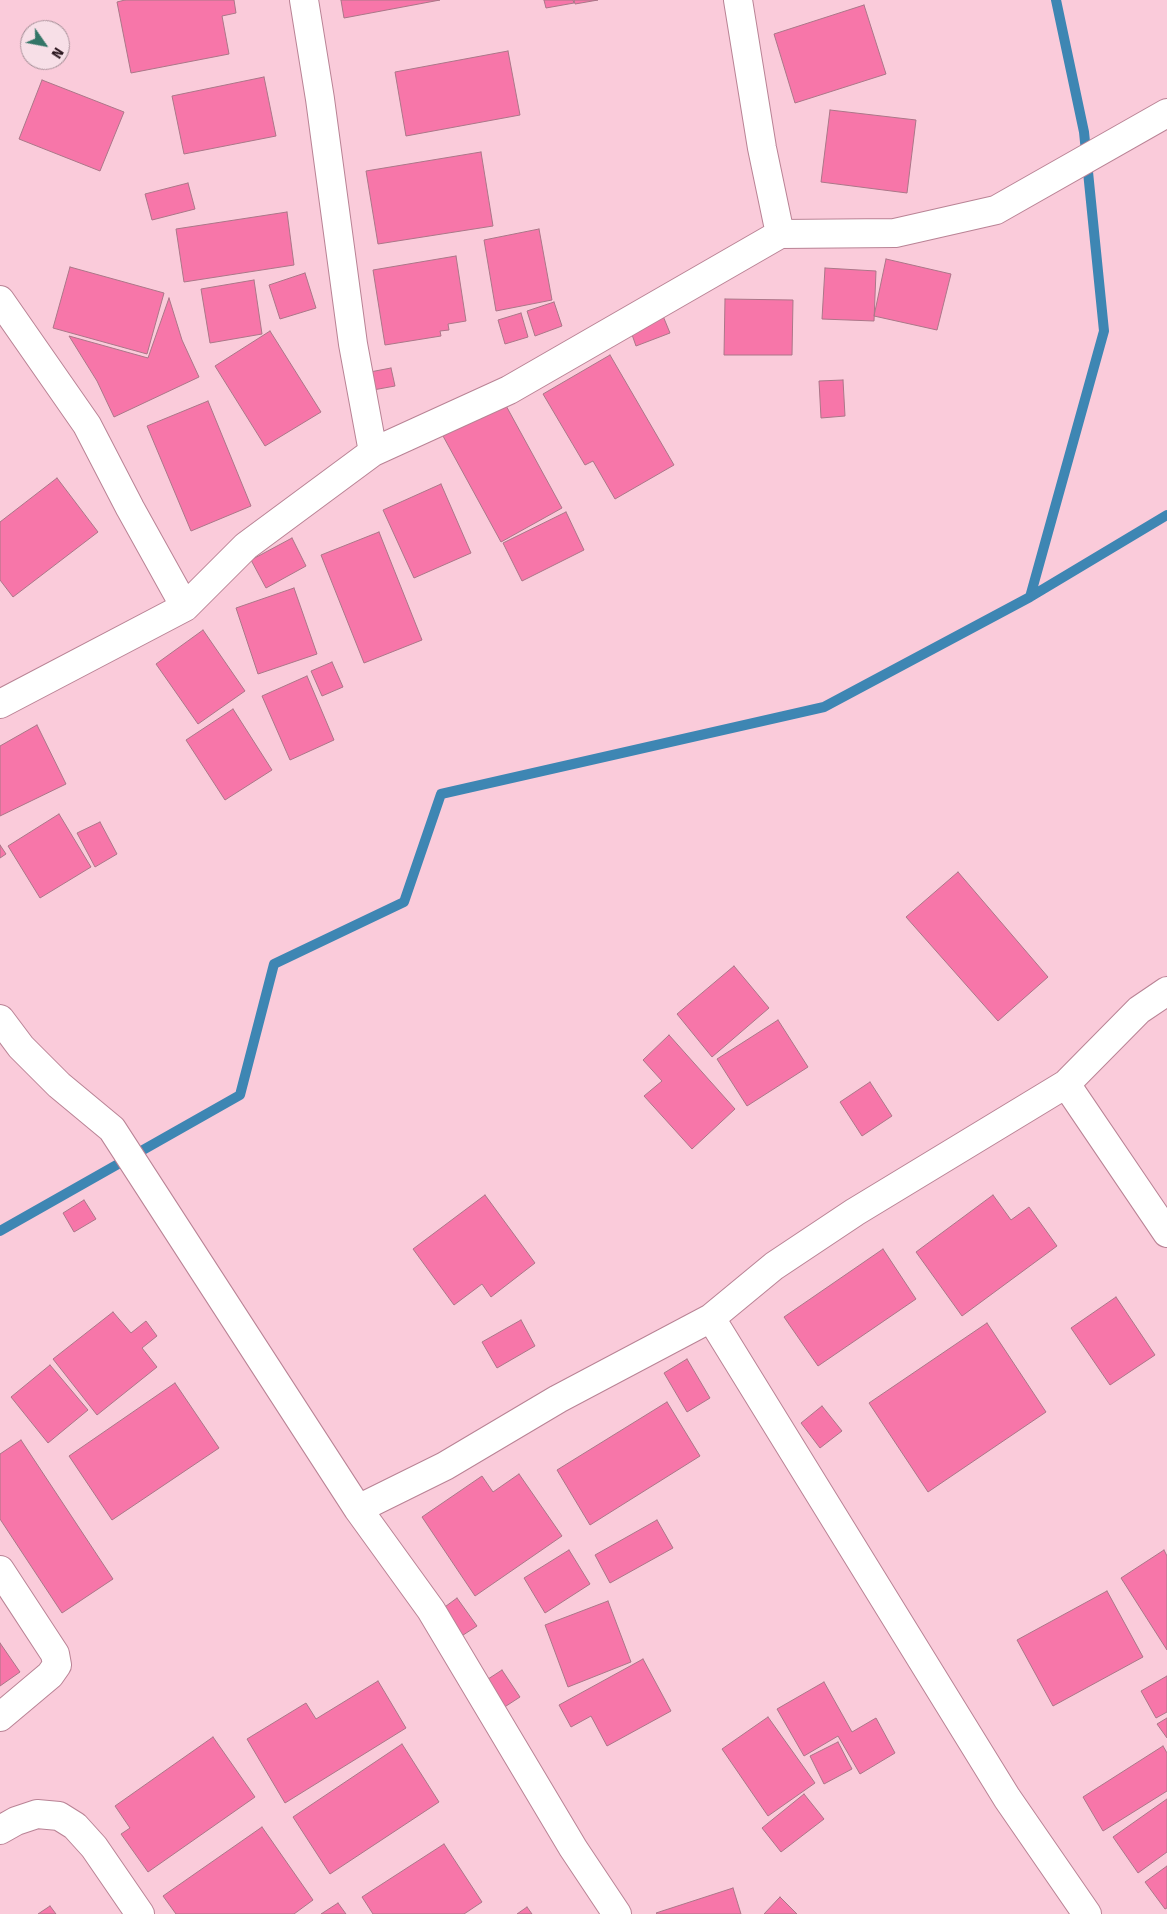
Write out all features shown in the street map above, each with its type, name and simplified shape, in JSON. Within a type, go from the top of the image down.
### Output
[{"type":"street","points":[[304,0],[320,99],[353,344],[373,452]]},
{"type":"street","points":[[738,0],[762,148],[780,234]]},
{"type":"street","points":[[0,704],[185,608],[246,546],[373,452],[509,390],[780,234],[895,233],[996,210],[1167,112]]},
{"type":"street","points":[[0,300],[87,425],[185,608]]},
{"type":"street","points":[[358,1509],[445,1466],[558,1399],[711,1318],[774,1266],[855,1212],[1066,1084],[1139,1010],[1167,991]]},
{"type":"street","points":[[0,1019],[21,1047],[60,1086],[112,1129],[178,1228],[358,1509],[431,1610],[573,1848],[617,1914]]},
{"type":"street","points":[[1066,1084],[1167,1233]]},
{"type":"street","points":[[711,1318],[1007,1798],[1087,1914]]},
{"type":"street","points":[[0,1570],[56,1654],[57,1665],[50,1675],[0,1717]]},
{"type":"street","points":[[0,1830],[16,1821],[37,1814],[59,1816],[75,1826],[94,1848],[140,1914]]},
{"type":"building","points":[[125,0],[234,0],[236,13],[222,16],[229,54],[131,73],[117,2]]},
{"type":"building","points":[[341,0],[440,0],[344,18]]},
{"type":"building","points":[[544,0],[573,0],[574,3],[546,8]]},
{"type":"building","points":[[574,0],[598,0],[575,4]]},
{"type":"building","points":[[864,5],[886,74],[795,103],[774,34]]},
{"type":"building","points":[[508,51],[520,115],[406,136],[395,72]]},
{"type":"building","points":[[264,77],[276,136],[184,154],[172,96]]},
{"type":"building","points":[[42,80],[124,112],[100,171],[19,139]]},
{"type":"building","points":[[830,110],[916,120],[907,193],[821,182]]},
{"type":"building","points":[[481,152],[493,226],[378,244],[366,171]]},
{"type":"building","points":[[188,183],[195,209],[152,220],[145,194]]},
{"type":"building","points":[[287,212],[294,265],[184,282],[176,229]]},
{"type":"building","points":[[539,229],[552,300],[496,311],[484,240]]},
{"type":"building","points":[[456,256],[466,321],[448,324],[449,330],[440,331],[441,336],[385,345],[373,270]]},
{"type":"building","points":[[886,259],[951,274],[937,330],[874,316]]},
{"type":"building","points":[[70,267],[164,293],[147,354],[53,328]]},
{"type":"building","points":[[825,268],[876,271],[874,321],[822,319]]},
{"type":"building","points":[[305,273],[316,308],[280,319],[269,285]]},
{"type":"building","points":[[254,280],[262,334],[210,343],[201,289]]},
{"type":"building","points":[[169,298],[182,340],[199,377],[114,417],[97,381],[69,336],[148,358]]},
{"type":"building","points":[[725,299],[793,300],[792,355],[724,355]]},
{"type":"building","points":[[554,302],[562,326],[535,336],[527,311]]},
{"type":"building","points":[[521,313],[528,337],[505,344],[498,320]]},
{"type":"building","points":[[663,316],[670,333],[636,346],[630,329]]},
{"type":"building","points":[[270,331],[321,412],[265,446],[215,366]]},
{"type":"building","points":[[610,355],[674,465],[615,499],[593,461],[585,465],[543,394]]},
{"type":"building","points":[[391,368],[395,386],[373,390],[370,372]]},
{"type":"building","points":[[843,380],[845,416],[821,418],[819,381]]},
{"type":"building","points":[[208,401],[251,506],[191,531],[147,426]]},
{"type":"building","points":[[504,402],[562,508],[501,542],[443,436]]},
{"type":"building","points":[[57,478],[98,532],[13,597],[0,580],[0,522]]},
{"type":"building","points":[[441,484],[471,553],[414,578],[383,510]]},
{"type":"building","points":[[566,512],[584,550],[522,581],[503,543]]},
{"type":"building","points":[[379,532],[422,640],[364,663],[321,555]]},
{"type":"building","points":[[292,538],[306,566],[266,588],[251,560]]},
{"type":"building","points":[[294,588],[317,654],[258,674],[236,608]]},
{"type":"building","points":[[203,630],[245,691],[198,724],[156,664]]},
{"type":"building","points":[[332,662],[343,687],[322,696],[311,671]]},
{"type":"building","points":[[307,676],[334,740],[290,760],[262,696]]},
{"type":"building","points":[[233,709],[272,770],[225,800],[186,740]]},
{"type":"building","points":[[37,725],[66,784],[0,816],[0,746]]},
{"type":"building","points":[[59,814],[91,867],[40,898],[8,846]]},
{"type":"building","points":[[100,822],[117,854],[95,867],[77,833]]},
{"type":"building","points":[[0,845],[6,854],[0,858]]},
{"type":"building","points":[[958,872],[1048,977],[998,1021],[906,917]]},
{"type":"building","points":[[734,966],[769,1008],[712,1057],[677,1014]]},
{"type":"building","points":[[778,1020],[808,1067],[747,1106],[717,1059]]},
{"type":"building","points":[[669,1035],[735,1109],[692,1149],[644,1096],[662,1081],[643,1060]]},
{"type":"building","points":[[870,1082],[892,1116],[862,1136],[840,1102]]},
{"type":"building","points":[[485,1195],[535,1263],[491,1297],[482,1284],[454,1305],[413,1249]]},
{"type":"building","points":[[993,1195],[1011,1220],[1029,1207],[1057,1246],[962,1316],[916,1252]]},
{"type":"building","points":[[84,1200],[96,1219],[74,1232],[63,1213]]},
{"type":"building","points":[[883,1249],[916,1299],[818,1366],[784,1317]]},
{"type":"building","points":[[1116,1297],[1155,1355],[1110,1385],[1071,1328]]},
{"type":"building","points":[[113,1312],[131,1333],[146,1321],[157,1336],[142,1348],[157,1367],[97,1415],[53,1359]]},
{"type":"building","points":[[521,1320],[535,1346],[497,1368],[482,1342]]},
{"type":"building","points":[[987,1323],[1046,1412],[928,1492],[869,1403]]},
{"type":"building","points":[[687,1359],[710,1398],[687,1412],[664,1373]]},
{"type":"building","points":[[50,1365],[88,1410],[48,1443],[11,1397]]},
{"type":"building","points":[[175,1383],[219,1448],[112,1520],[69,1456]]},
{"type":"building","points":[[667,1402],[700,1456],[590,1525],[557,1470]]},
{"type":"building","points":[[822,1406],[842,1431],[820,1448],[801,1423]]},
{"type":"building","points":[[21,1440],[113,1579],[62,1613],[0,1519],[0,1454]]},
{"type":"building","points":[[519,1474],[562,1536],[475,1596],[422,1517],[482,1476],[493,1492]]},
{"type":"building","points":[[657,1520],[673,1548],[610,1583],[595,1555]]},
{"type":"building","points":[[569,1550],[590,1584],[545,1613],[524,1578]]},
{"type":"building","points":[[1164,1550],[1167,1556],[1167,1650],[1121,1578]]},
{"type":"building","points":[[1107,1591],[1143,1657],[1053,1706],[1017,1640]]},
{"type":"building","points":[[457,1598],[477,1626],[457,1639],[438,1612]]},
{"type":"building","points":[[608,1601],[631,1662],[568,1687],[545,1625]]},
{"type":"building","points":[[0,1643],[20,1672],[0,1686]]},
{"type":"building","points":[[643,1659],[671,1711],[607,1746],[591,1716],[571,1727],[559,1705]]},
{"type":"building","points":[[502,1670],[520,1697],[503,1708],[485,1681]]},
{"type":"building","points":[[1167,1676],[1167,1712],[1156,1718],[1141,1691]]},
{"type":"building","points":[[378,1681],[406,1728],[285,1803],[247,1739],[306,1703],[316,1719]]},
{"type":"building","points":[[824,1682],[852,1732],[876,1718],[895,1753],[860,1774],[838,1736],[804,1756],[777,1709]]},
{"type":"building","points":[[768,1717],[815,1783],[768,1816],[722,1749]]},
{"type":"building","points":[[1167,1718],[1167,1738],[1157,1724]]},
{"type":"building","points":[[213,1737],[255,1797],[148,1872],[121,1834],[130,1828],[115,1806]]},
{"type":"building","points":[[838,1742],[852,1769],[824,1784],[810,1756]]},
{"type":"building","points":[[402,1744],[439,1802],[330,1874],[293,1817]]},
{"type":"building","points":[[1163,1746],[1167,1753],[1167,1791],[1103,1831],[1083,1797]]},
{"type":"building","points":[[804,1794],[824,1819],[781,1852],[762,1828]]},
{"type":"building","points":[[1167,1799],[1167,1852],[1138,1873],[1113,1837]]},
{"type":"building","points":[[262,1827],[313,1900],[294,1914],[176,1914],[163,1896]]},
{"type":"building","points":[[444,1844],[482,1902],[464,1914],[373,1914],[362,1897]]},
{"type":"building","points":[[1167,1866],[1167,1908],[1165,1909],[1145,1882]]},
{"type":"building","points":[[733,1888],[741,1914],[656,1913]]},
{"type":"building","points":[[780,1897],[797,1914],[764,1914]]},
{"type":"building","points":[[338,1903],[346,1914],[321,1914]]},
{"type":"building","points":[[50,1906],[56,1914],[38,1914]]},
{"type":"building","points":[[527,1907],[532,1914],[517,1914]]},
{"type":"waterway","points":[[1030,597],[1104,331],[1084,132],[1056,0]]},
{"type":"waterway","points":[[0,1231],[240,1095],[274,964],[404,902],[441,794],[824,707],[1030,597],[1167,515]]}]
